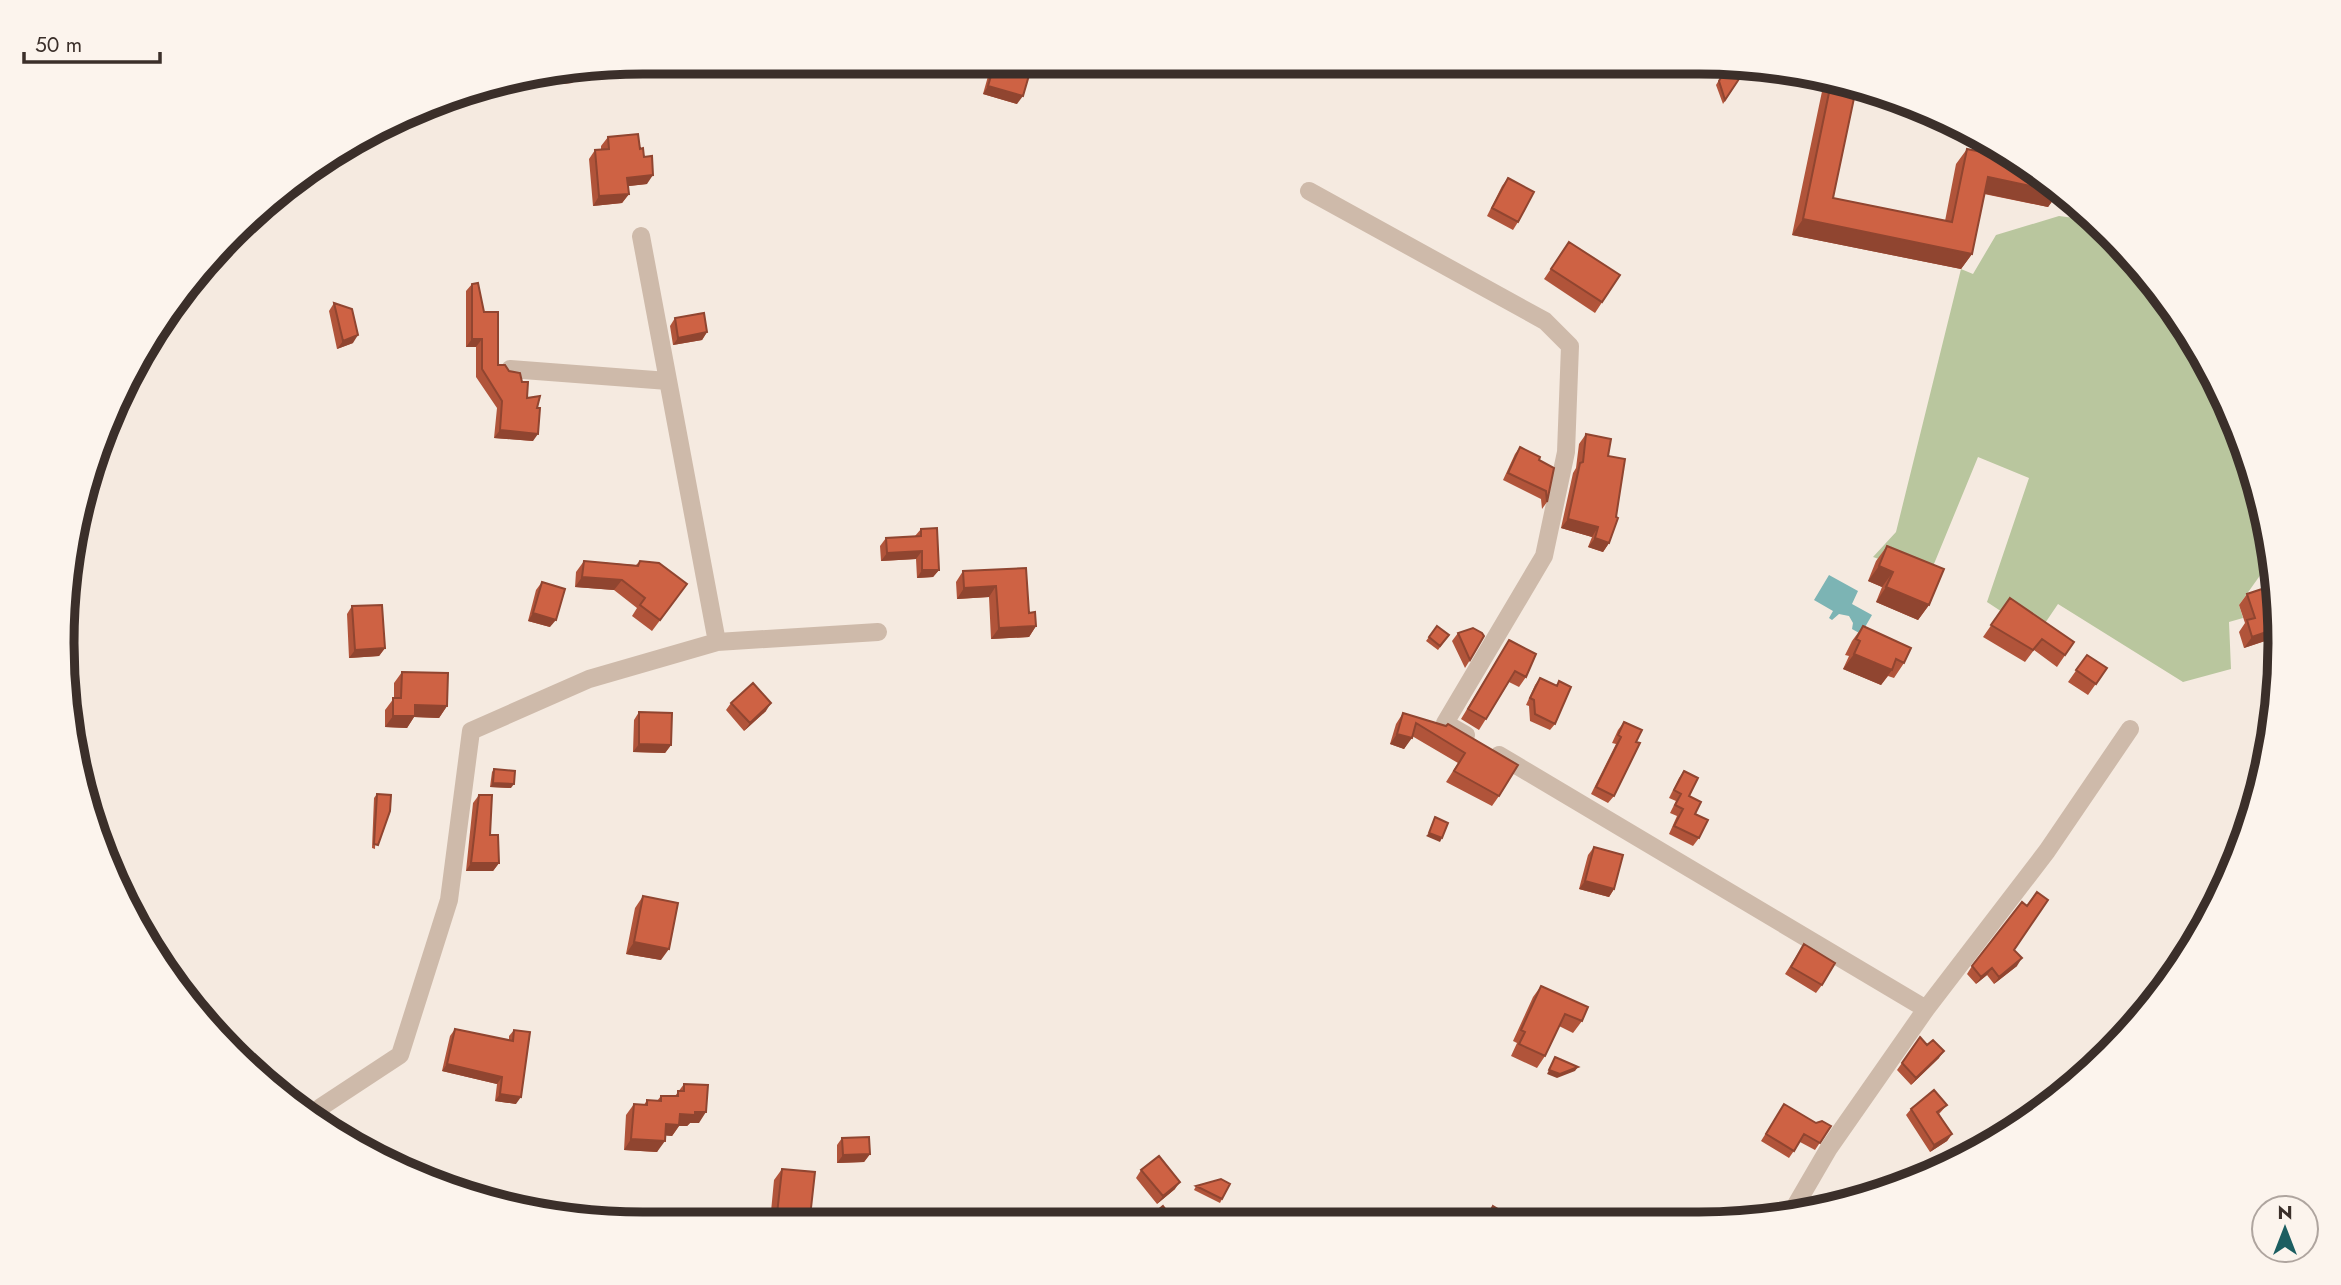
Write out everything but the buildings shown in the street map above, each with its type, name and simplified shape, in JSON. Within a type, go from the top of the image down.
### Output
[{"type":"street","points":[[1309,191],[1545,321],[1570,346],[1566,452],[1544,556],[1444,723],[1926,1009]]},
{"type":"street","points":[[641,236],[717,642]]},
{"type":"street","points":[[510,369],[668,381]]},
{"type":"street","points":[[321,1112],[321,1107],[400,1055],[449,900],[471,731],[589,679],[717,642],[878,632]]},
{"type":"street","points":[[1797,1203],[1829,1147],[1926,1009],[2047,851],[2130,729]]},
{"type":"green space","points":[[2059,216],[2078,218],[2101,240],[2150,296],[2172,326],[2209,391],[2224,425],[2248,495],[2263,571],[2239,605],[2243,618],[2229,622],[2231,669],[2183,682],[2058,604],[2037,635],[1987,602],[2029,478],[1978,457],[1929,576],[1873,557],[1896,532],[1961,269],[1973,274],[1996,235]]},
{"type":"water","points":[[1829,575],[1858,591],[1852,604],[1872,615],[1861,634],[1852,629],[1853,623],[1849,616],[1839,614],[1832,620],[1829,618],[1833,611],[1814,600]]}]
